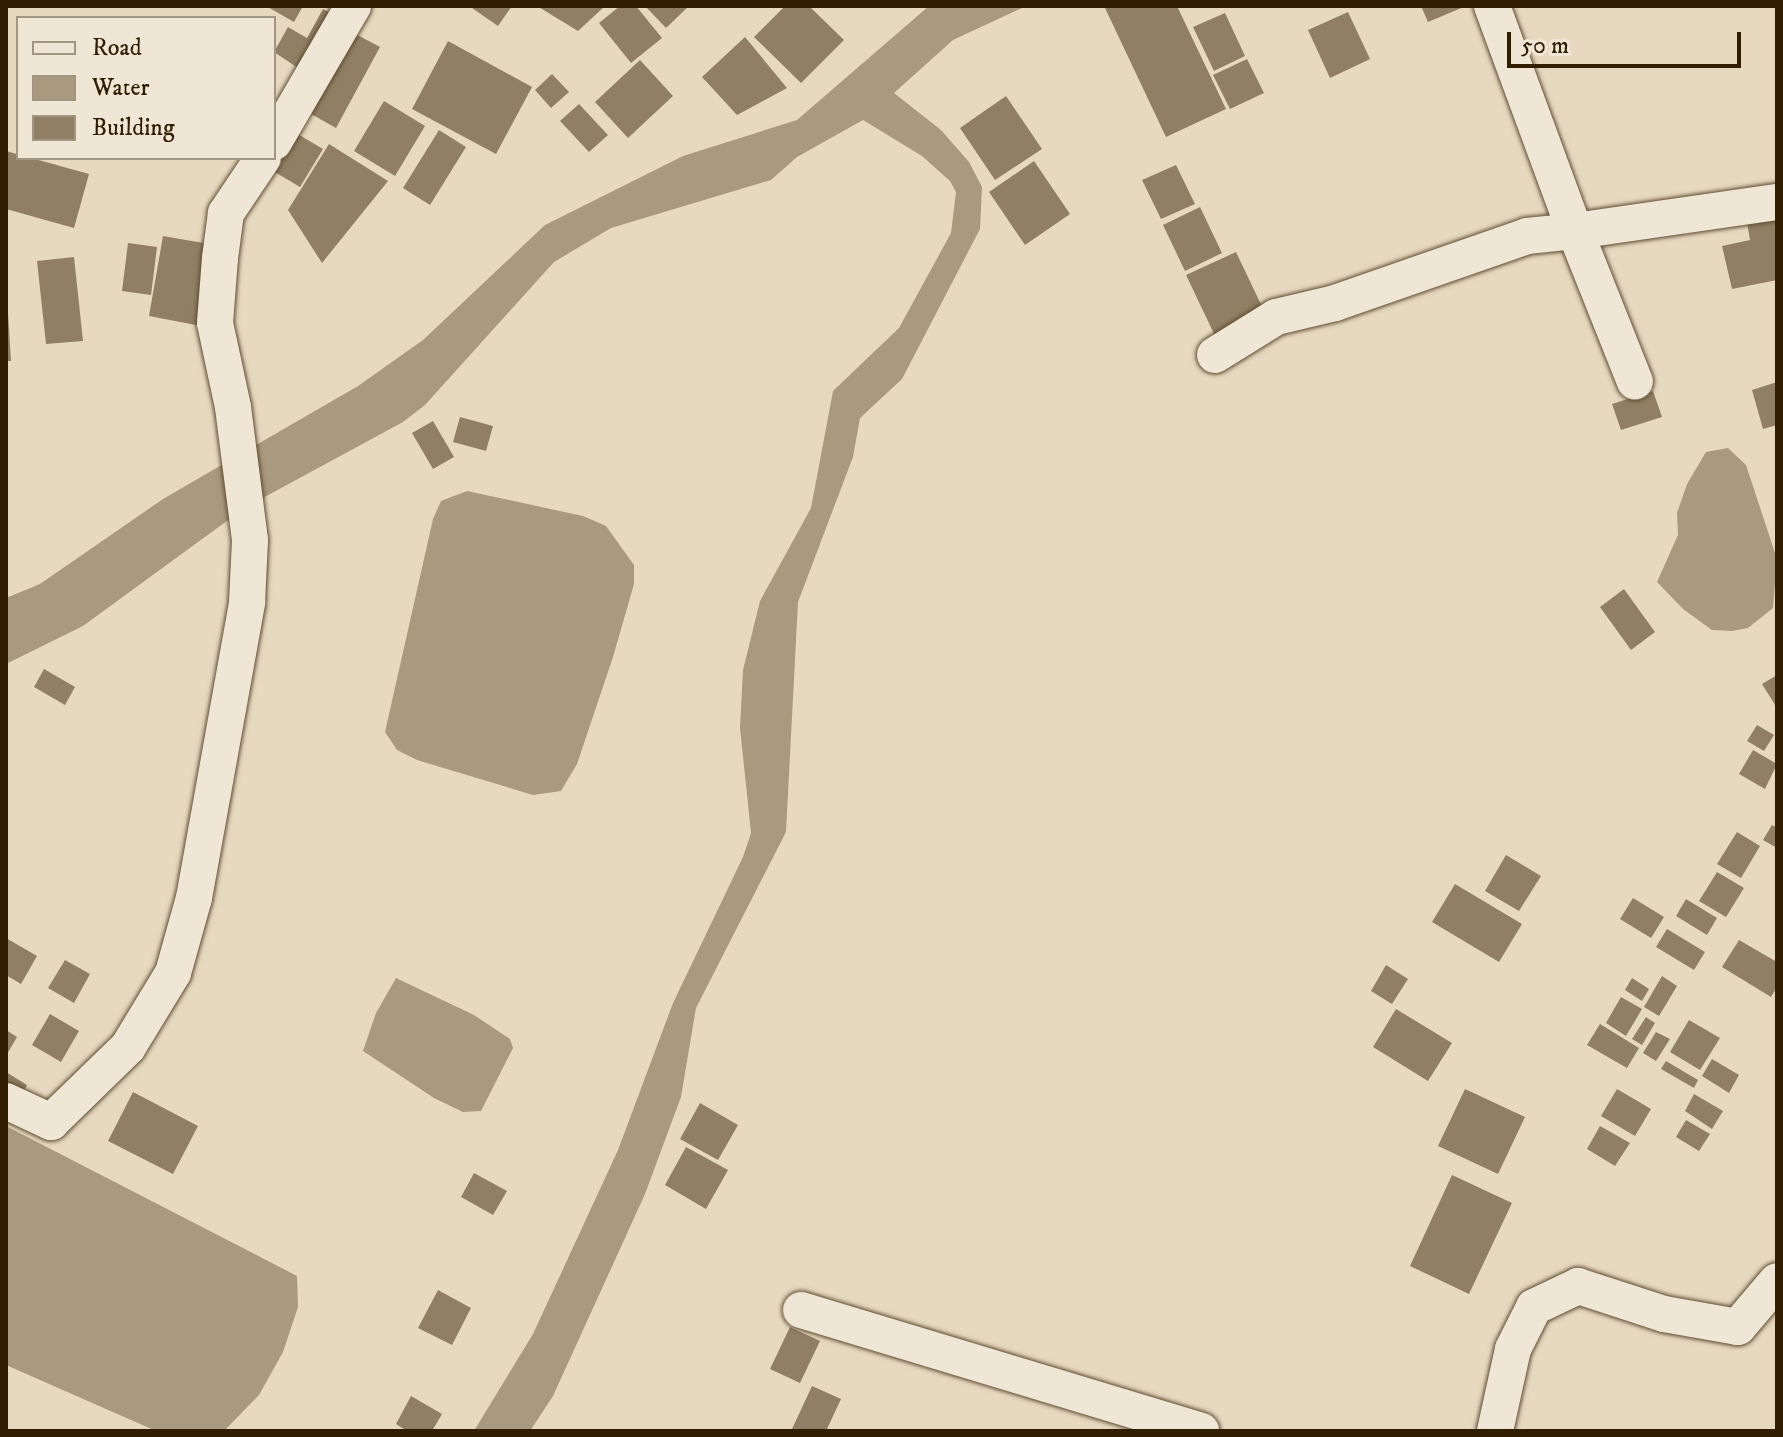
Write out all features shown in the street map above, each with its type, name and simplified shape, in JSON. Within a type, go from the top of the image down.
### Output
[{"type":"street","points":[[276,139],[353,6]]},
{"type":"street","points":[[1492,6],[1575,231],[1635,382]]},
{"type":"street","points":[[6,1101],[51,1122],[128,1047],[173,973],[194,898],[247,602],[250,540],[233,407],[215,323],[220,258],[226,213],[262,160]]},
{"type":"street","points":[[1215,355],[1276,317],[1335,303],[1527,236],[1777,202]]},
{"type":"street","points":[[1495,1431],[1513,1349],[1534,1307],[1578,1286],[1664,1314],[1738,1327],[1777,1281]]},
{"type":"street","points":[[801,1310],[1201,1431]]},
{"type":"water","points":[[929,6],[1026,6],[953,40],[894,93],[941,130],[969,162],[982,187],[980,229],[902,379],[860,418],[853,457],[798,602],[786,832],[696,1008],[681,1097],[645,1194],[553,1396],[530,1431],[474,1431],[533,1334],[618,1150],[673,1003],[743,857],[751,833],[740,728],[743,670],[760,601],[811,508],[833,391],[899,328],[951,233],[956,192],[950,181],[922,156],[863,120],[797,157],[771,180],[611,228],[554,262],[425,405],[403,422],[246,507],[83,626],[6,664],[6,598],[40,584],[163,499],[358,386],[423,340],[545,225],[683,156],[797,120]]},
{"type":"water","points":[[1728,448],[1746,465],[1777,559],[1773,608],[1748,628],[1732,631],[1712,630],[1683,609],[1657,582],[1678,535],[1677,513],[1687,484],[1706,452]]},
{"type":"water","points":[[467,491],[583,516],[606,526],[634,565],[634,584],[613,657],[577,764],[561,791],[533,795],[417,760],[397,750],[385,732],[433,519],[441,501]]},
{"type":"water","points":[[396,978],[474,1015],[510,1039],[513,1048],[481,1111],[463,1112],[434,1098],[363,1051],[376,1013]]},
{"type":"water","points":[[6,1126],[297,1276],[298,1307],[283,1352],[259,1395],[224,1431],[156,1431],[6,1365]]},
{"type":"building","points":[[266,6],[303,6],[294,22]]},
{"type":"building","points":[[469,6],[512,6],[498,26]]},
{"type":"building","points":[[537,6],[605,6],[578,31]]},
{"type":"building","points":[[620,6],[636,6],[662,38],[631,63],[599,23]]},
{"type":"building","points":[[645,6],[689,6],[666,28]]},
{"type":"building","points":[[785,6],[809,6],[844,40],[801,83],[754,37]]},
{"type":"building","points":[[1177,6],[1226,109],[1166,137],[1105,8]]},
{"type":"building","points":[[1421,6],[1466,6],[1428,22]]},
{"type":"building","points":[[323,9],[342,19],[310,76],[276,53],[288,27],[307,38]]},
{"type":"building","points":[[1348,12],[1370,59],[1330,78],[1308,30]]},
{"type":"building","points":[[1225,13],[1245,56],[1214,71],[1193,27]]},
{"type":"building","points":[[348,30],[380,47],[336,128],[304,110]]},
{"type":"building","points":[[745,37],[787,88],[737,115],[702,77]]},
{"type":"building","points":[[448,41],[532,87],[496,154],[412,109]]},
{"type":"building","points":[[1247,59],[1264,93],[1230,109],[1213,75]]},
{"type":"building","points":[[640,60],[673,96],[628,138],[595,102]]},
{"type":"building","points":[[552,74],[569,92],[551,108],[535,90]]},
{"type":"building","points":[[1006,96],[1042,149],[995,180],[960,128]]},
{"type":"building","points":[[384,101],[425,126],[395,176],[354,151]]},
{"type":"building","points":[[579,104],[608,135],[589,152],[560,121]]},
{"type":"building","points":[[439,130],[466,147],[430,205],[403,188]]},
{"type":"building","points":[[296,133],[323,149],[300,187],[273,171]]},
{"type":"building","points":[[329,144],[388,181],[322,263],[288,210]]},
{"type":"building","points":[[6,151],[16,154],[16,160],[38,160],[89,174],[74,228],[6,209]]},
{"type":"building","points":[[1034,161],[1070,214],[1025,245],[989,192]]},
{"type":"building","points":[[1176,165],[1195,204],[1161,219],[1142,180]]},
{"type":"building","points":[[1200,207],[1222,253],[1185,271],[1163,225]]},
{"type":"building","points":[[1777,216],[1777,280],[1732,289],[1722,246],[1750,240],[1747,222]]},
{"type":"building","points":[[163,236],[215,245],[201,326],[149,316]]},
{"type":"building","points":[[128,243],[157,247],[151,295],[122,291]]},
{"type":"building","points":[[1236,252],[1267,317],[1217,340],[1186,275]]},
{"type":"building","points":[[74,257],[83,341],[46,344],[37,261]]},
{"type":"building","points":[[8,313],[11,361],[6,361]]},
{"type":"building","points":[[1777,382],[1777,425],[1763,429],[1752,390]]},
{"type":"building","points":[[1653,391],[1662,417],[1621,430],[1612,404]]},
{"type":"building","points":[[460,417],[493,426],[486,451],[453,442]]},
{"type":"building","points":[[433,421],[454,457],[433,469],[412,433]]},
{"type":"building","points":[[1624,589],[1655,632],[1631,650],[1600,607]]},
{"type":"building","points":[[44,669],[75,687],[65,705],[34,687]]},
{"type":"building","points":[[1777,675],[1777,708],[1762,684]]},
{"type":"building","points":[[1757,725],[1774,735],[1764,751],[1747,741]]},
{"type":"building","points":[[1753,750],[1777,764],[1765,789],[1739,774]]},
{"type":"building","points":[[1772,825],[1777,828],[1777,848],[1763,840]]},
{"type":"building","points":[[1737,832],[1760,846],[1741,878],[1717,864]]},
{"type":"building","points":[[1506,855],[1541,876],[1519,911],[1485,891]]},
{"type":"building","points":[[1717,872],[1744,888],[1726,917],[1699,901]]},
{"type":"building","points":[[1455,884],[1522,924],[1499,962],[1432,922]]},
{"type":"building","points":[[1633,898],[1664,917],[1651,938],[1620,919]]},
{"type":"building","points":[[1686,899],[1717,918],[1707,935],[1676,916]]},
{"type":"building","points":[[1667,929],[1705,952],[1694,970],[1656,947]]},
{"type":"building","points":[[6,938],[37,956],[21,984],[6,975]]},
{"type":"building","points":[[1739,940],[1777,962],[1777,987],[1771,997],[1722,967]]},
{"type":"building","points":[[65,960],[90,974],[74,1003],[48,988]]},
{"type":"building","points":[[1386,965],[1408,979],[1392,1004],[1371,991]]},
{"type":"building","points":[[1662,976],[1677,986],[1659,1016],[1644,1007]]},
{"type":"building","points":[[1632,978],[1649,989],[1642,1001],[1625,990]]},
{"type":"building","points":[[1621,997],[1642,1009],[1626,1036],[1606,1023]]},
{"type":"building","points":[[1396,1009],[1452,1043],[1428,1081],[1373,1047]]},
{"type":"building","points":[[50,1014],[79,1031],[61,1062],[32,1045]]},
{"type":"building","points":[[1646,1017],[1655,1023],[1642,1045],[1632,1039]]},
{"type":"building","points":[[1689,1020],[1720,1038],[1700,1070],[1670,1052]]},
{"type":"building","points":[[1600,1024],[1639,1048],[1627,1068],[1587,1045]]},
{"type":"building","points":[[6,1030],[17,1037],[6,1056]]},
{"type":"building","points":[[1656,1032],[1670,1039],[1656,1061],[1643,1053]]},
{"type":"building","points":[[1712,1059],[1739,1075],[1729,1093],[1702,1076]]},
{"type":"building","points":[[1666,1061],[1698,1080],[1694,1088],[1661,1069]]},
{"type":"building","points":[[6,1072],[27,1085],[17,1103],[6,1097]]},
{"type":"building","points":[[1465,1089],[1525,1117],[1498,1174],[1438,1146]]},
{"type":"building","points":[[1617,1089],[1651,1109],[1635,1136],[1601,1116]]},
{"type":"building","points":[[133,1092],[198,1126],[173,1174],[108,1141]]},
{"type":"building","points":[[1694,1094],[1723,1111],[1712,1129],[1685,1111]]},
{"type":"building","points":[[700,1103],[738,1125],[718,1160],[680,1139]]},
{"type":"building","points":[[1686,1120],[1710,1134],[1699,1151],[1676,1137]]},
{"type":"building","points":[[1600,1126],[1630,1143],[1615,1166],[1587,1149]]},
{"type":"building","points":[[686,1147],[728,1170],[706,1209],[665,1185]]},
{"type":"building","points":[[474,1173],[507,1191],[493,1215],[461,1197]]},
{"type":"building","points":[[1452,1175],[1512,1203],[1469,1294],[1410,1266]]},
{"type":"building","points":[[438,1290],[471,1308],[452,1345],[418,1328]]},
{"type":"building","points":[[790,1327],[820,1341],[800,1383],[770,1369]]},
{"type":"building","points":[[812,1386],[841,1399],[826,1431],[797,1431],[792,1429]]},
{"type":"building","points":[[411,1396],[442,1414],[432,1431],[407,1431],[396,1424]]}]
